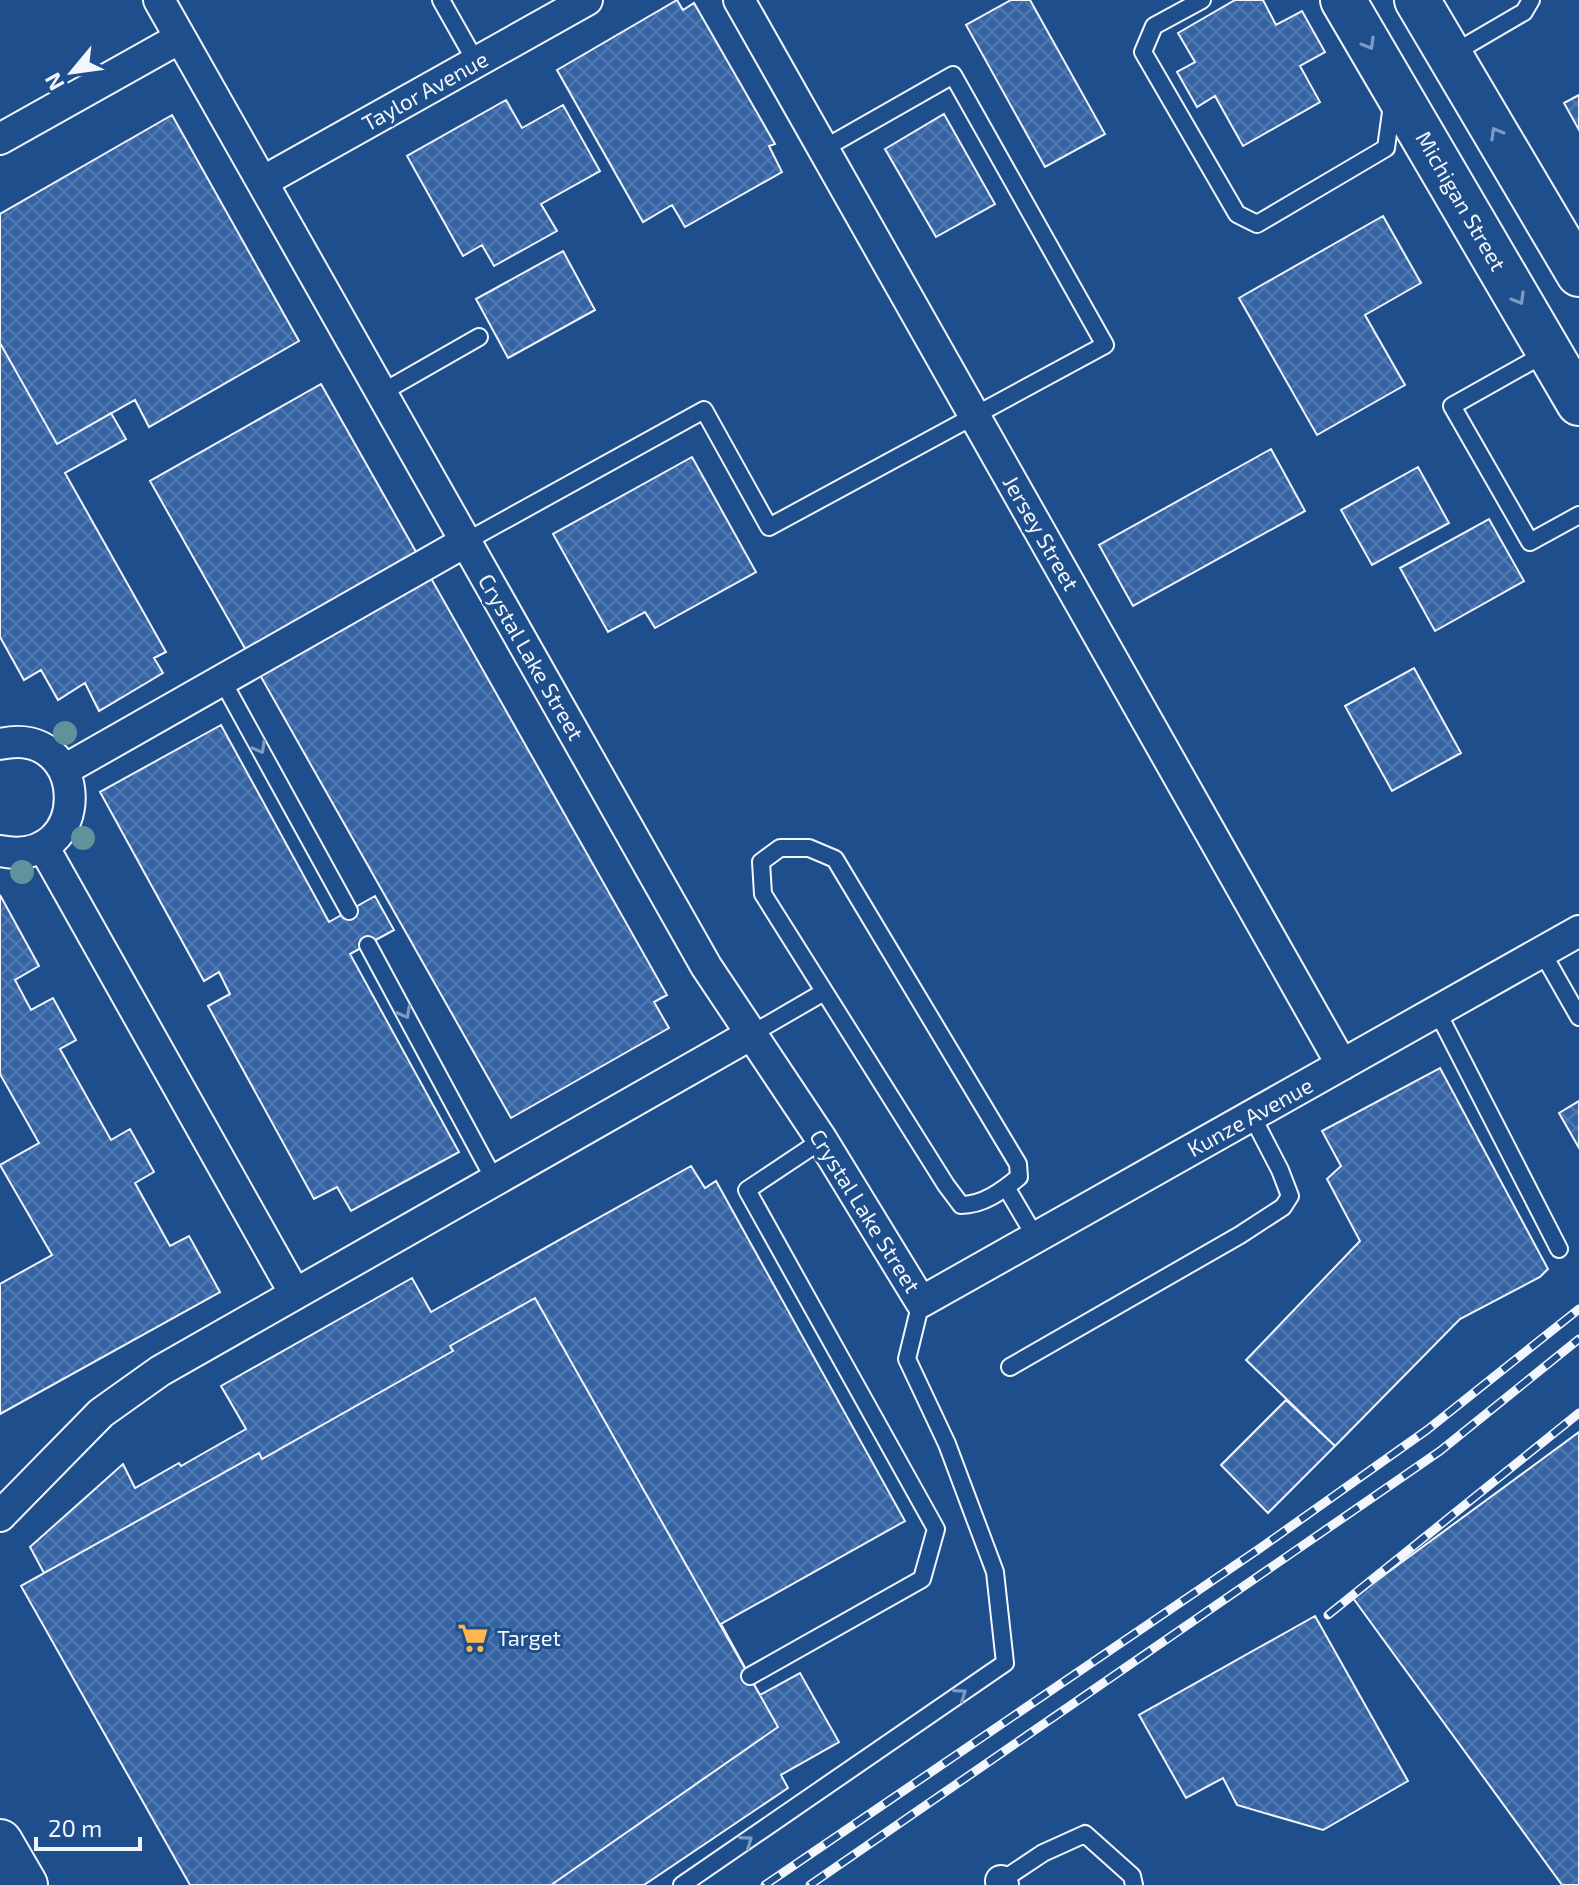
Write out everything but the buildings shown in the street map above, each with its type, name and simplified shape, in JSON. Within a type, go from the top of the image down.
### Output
[{"type":"main road","name":"Michigan Street","points":[[1343,0],[1579,403]]},
{"type":"main road","points":[[1417,0],[1577,266]]},
{"type":"main road","points":[[1394,87],[1451,55]]},
{"type":"main road","points":[[0,1842],[25,1885]]},
{"type":"street","name":"Crystal Lake Street","points":[[159,0],[706,966],[822,1140],[921,1302]]},
{"type":"street","name":"Taylor Avenue","points":[[262,182],[587,0]]},
{"type":"street","name":"Jersey Street","points":[[739,0],[1342,1065]]},
{"type":"street","points":[[0,139],[180,38]]},
{"type":"street","points":[[64,770],[465,542]]},
{"type":"street","points":[[0,744],[19,741],[40,747],[64,770],[71,790],[69,812],[60,832],[43,846],[22,853],[0,851]]},
{"type":"street","points":[[43,846],[295,1294]]},
{"type":"street","name":"Kunze Avenue","points":[[921,1302],[1579,931]]},
{"type":"street","points":[[0,1516],[101,1413],[160,1371],[750,1035]]},
{"type":"lane","points":[[441,0],[476,62]]},
{"type":"lane","points":[[1202,0],[1154,26],[1143,52],[1237,214],[1257,224],[1386,148],[1394,87]]},
{"type":"lane","points":[[1451,55],[1517,17],[1531,0]]},
{"type":"lane","points":[[465,542],[704,410],[769,527],[1105,345],[953,75],[823,149]]},
{"type":"lane","points":[[381,393],[479,337]]},
{"type":"lane","points":[[1549,352],[1452,406],[1530,542],[1579,515]]},
{"type":"lane","points":[[222,680],[349,911]]},
{"type":"lane","points":[[780,848],[809,848],[835,859],[1018,1164],[1019,1177],[1006,1187],[976,1205],[961,1205],[946,1185],[763,894],[761,862],[780,848]]},
{"type":"lane","points":[[368,945],[494,1179]]},
{"type":"lane","points":[[1542,952],[1579,1017]]},
{"type":"lane","points":[[750,1035],[824,992]]},
{"type":"lane","points":[[1437,1011],[1559,1249]]},
{"type":"lane","points":[[1010,1367],[1240,1235],[1283,1207],[1290,1196],[1252,1116]]},
{"type":"lane","points":[[750,1676],[922,1579],[936,1529],[747,1190],[822,1140]]},
{"type":"lane","points":[[1006,1187],[1036,1238]]},
{"type":"lane","points":[[682,1885],[1005,1663],[995,1572],[947,1444],[907,1359],[921,1302]]},
{"type":"lane","points":[[1002,1883],[1043,1853],[1085,1834],[1132,1876],[1134,1885]]},
{"type":"railway","points":[[765,1885],[1259,1549],[1427,1430],[1579,1309]]},
{"type":"railway","points":[[810,1885],[1440,1451],[1579,1339]]},
{"type":"railway","points":[[1328,1615],[1579,1413]]},
{"type":"place","name":"Target","points":[[473,1638]]}]
